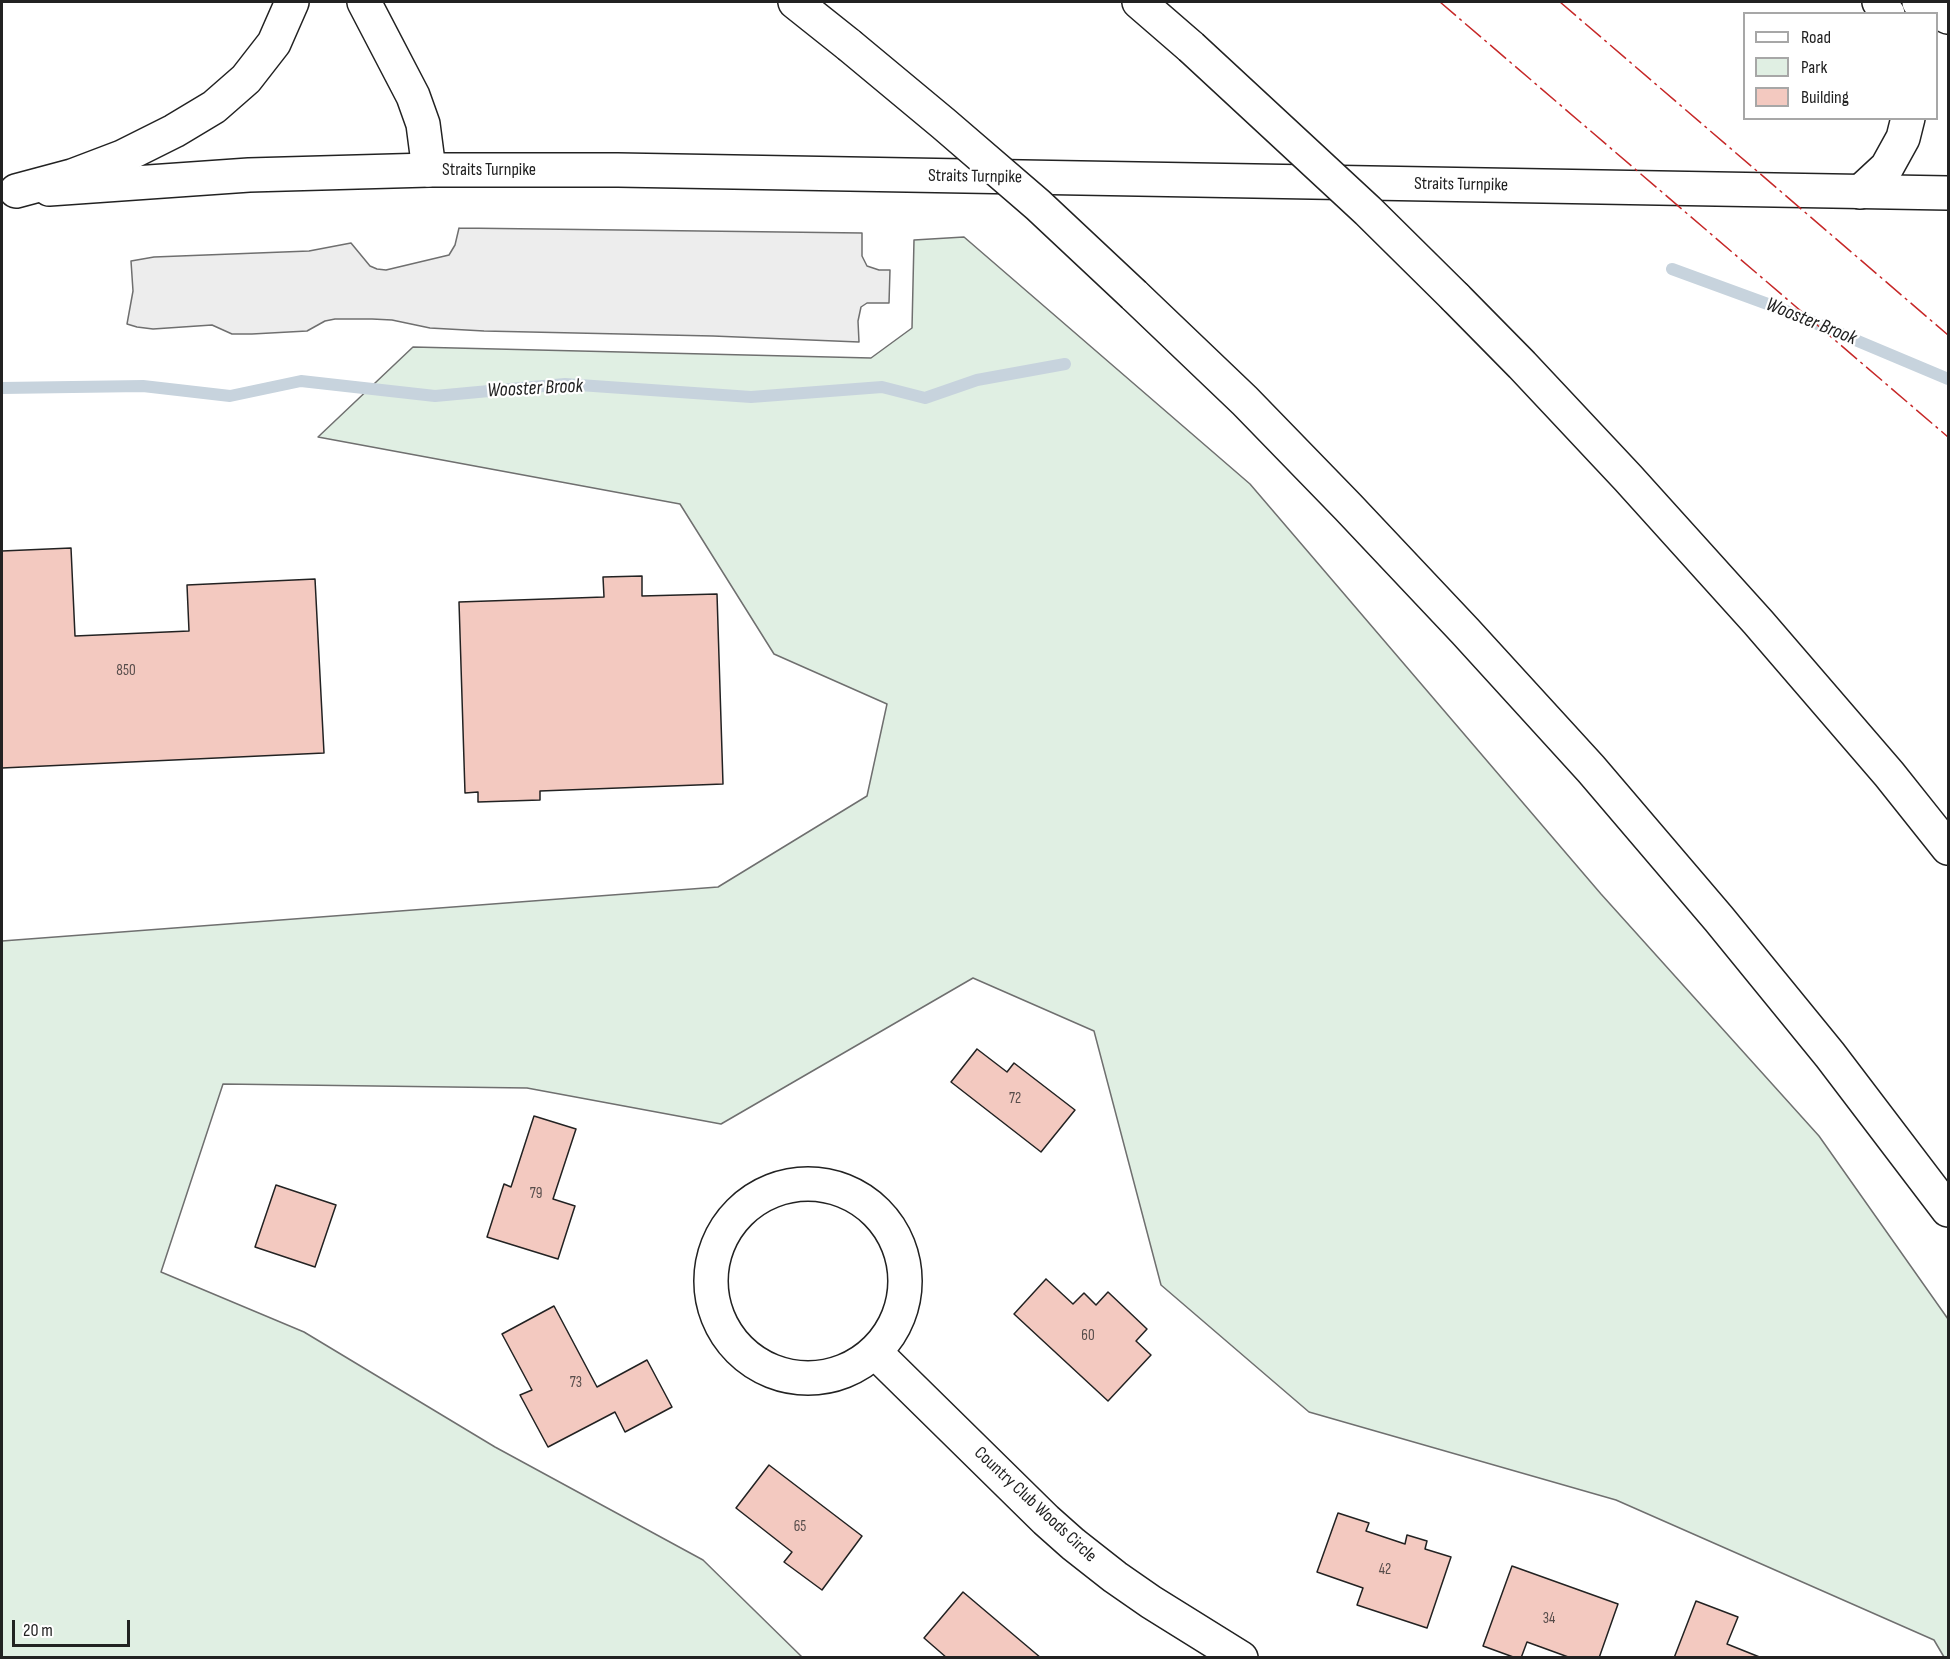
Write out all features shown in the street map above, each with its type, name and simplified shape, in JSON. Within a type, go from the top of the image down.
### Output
[{"type":"main road","points":[[9,192],[72,176],[122,157],[174,131],[214,107],[246,79],[274,43],[292,2]]},
{"type":"main road","points":[[364,2],[413,96],[423,124],[429,171]]},
{"type":"main road","points":[[795,2],[944,123],[1038,206],[1245,401],[1348,507],[1591,769],[1719,919],[1830,1055],[1948,1210]]},
{"type":"main road","points":[[1138,2],[1191,47],[1368,211],[1522,364],[1612,460],[1750,614],[1889,774],[1948,848]]},
{"type":"main road","points":[[1919,2],[1948,17]]},
{"type":"main road","points":[[1860,192],[1887,167],[1903,138],[1908,120]]},
{"type":"main road","name":"Straits Turnpike","points":[[9,192],[249,175],[629,170],[1948,193]]},
{"type":"main road","points":[[814,1183],[846,1190],[873,1208],[893,1233],[904,1263],[904,1295],[895,1326],[875,1352],[849,1369],[818,1378],[786,1376],[756,1363],[732,1342],[717,1314],[711,1283],[715,1250],[730,1222],[753,1200],[783,1186],[814,1183]]},
{"type":"main road","name":"Country Club Woods Circle","points":[[875,1352],[1073,1544],[1142,1596],[1241,1658]]},
{"type":"green space","points":[[964,237],[1250,484],[1601,894],[1819,1136],[1948,1319],[1948,1657],[1944,1657],[1934,1640],[1616,1500],[1309,1412],[1161,1285],[1094,1031],[973,978],[721,1124],[527,1088],[223,1084],[161,1272],[304,1332],[495,1447],[703,1560],[802,1657],[2,1657],[2,941],[718,887],[867,796],[887,704],[774,654],[680,504],[318,437],[413,347],[871,358],[912,328],[914,240]]},
{"type":"shaded area","points":[[459,228],[862,233],[862,256],[867,266],[879,270],[890,270],[889,303],[867,303],[861,307],[858,321],[859,342],[484,331],[430,328],[392,320],[372,319],[335,319],[325,321],[307,331],[252,334],[232,334],[212,325],[153,329],[127,324],[133,291],[131,261],[154,257],[309,251],[351,243],[370,266],[386,270],[449,255],[455,245]]},
{"type":"building","points":[[71,548],[75,636],[189,631],[187,585],[315,579],[324,753],[2,768],[2,551]]},
{"type":"building","points":[[642,576],[642,596],[717,594],[723,784],[540,791],[540,800],[478,802],[478,792],[465,793],[459,602],[604,597],[603,577]]},
{"type":"building","points":[[977,1049],[1007,1072],[1014,1063],[1075,1110],[1041,1152],[951,1082]]},
{"type":"building","points":[[534,1116],[576,1129],[553,1199],[575,1206],[558,1259],[487,1237],[504,1184],[511,1187]]},
{"type":"building","points":[[276,1185],[336,1205],[315,1267],[255,1247]]},
{"type":"building","points":[[1046,1279],[1073,1304],[1084,1293],[1096,1305],[1108,1292],[1147,1329],[1136,1341],[1151,1355],[1108,1401],[1014,1314]]},
{"type":"building","points":[[554,1306],[597,1387],[647,1360],[672,1407],[625,1432],[615,1412],[548,1447],[520,1395],[532,1390],[502,1334]]},
{"type":"building","points":[[769,1465],[862,1536],[822,1590],[784,1562],[792,1552],[736,1508]]},
{"type":"building","points":[[1338,1513],[1369,1523],[1366,1531],[1405,1544],[1407,1535],[1427,1541],[1425,1549],[1451,1557],[1427,1628],[1357,1605],[1363,1588],[1317,1572]]},
{"type":"building","points":[[1512,1566],[1618,1604],[1599,1658],[1571,1658],[1527,1642],[1521,1658],[1516,1658],[1483,1646]]},
{"type":"building","points":[[963,1592],[1041,1658],[947,1658],[924,1638]]},
{"type":"building","points":[[1696,1601],[1738,1617],[1727,1644],[1762,1658],[1674,1658]]},
{"type":"waterway","name":"Wooster Brook","points":[[1672,269],[1784,310],[1948,379]]},
{"type":"waterway","name":"Wooster Brook","points":[[2,388],[143,386],[230,396],[301,381],[435,396],[565,384],[751,397],[882,387],[925,398],[977,380],[1065,364]]},
{"type":"power","points":[[1440,2],[1948,437]]},
{"type":"power","points":[[1560,2],[1948,335]]}]
